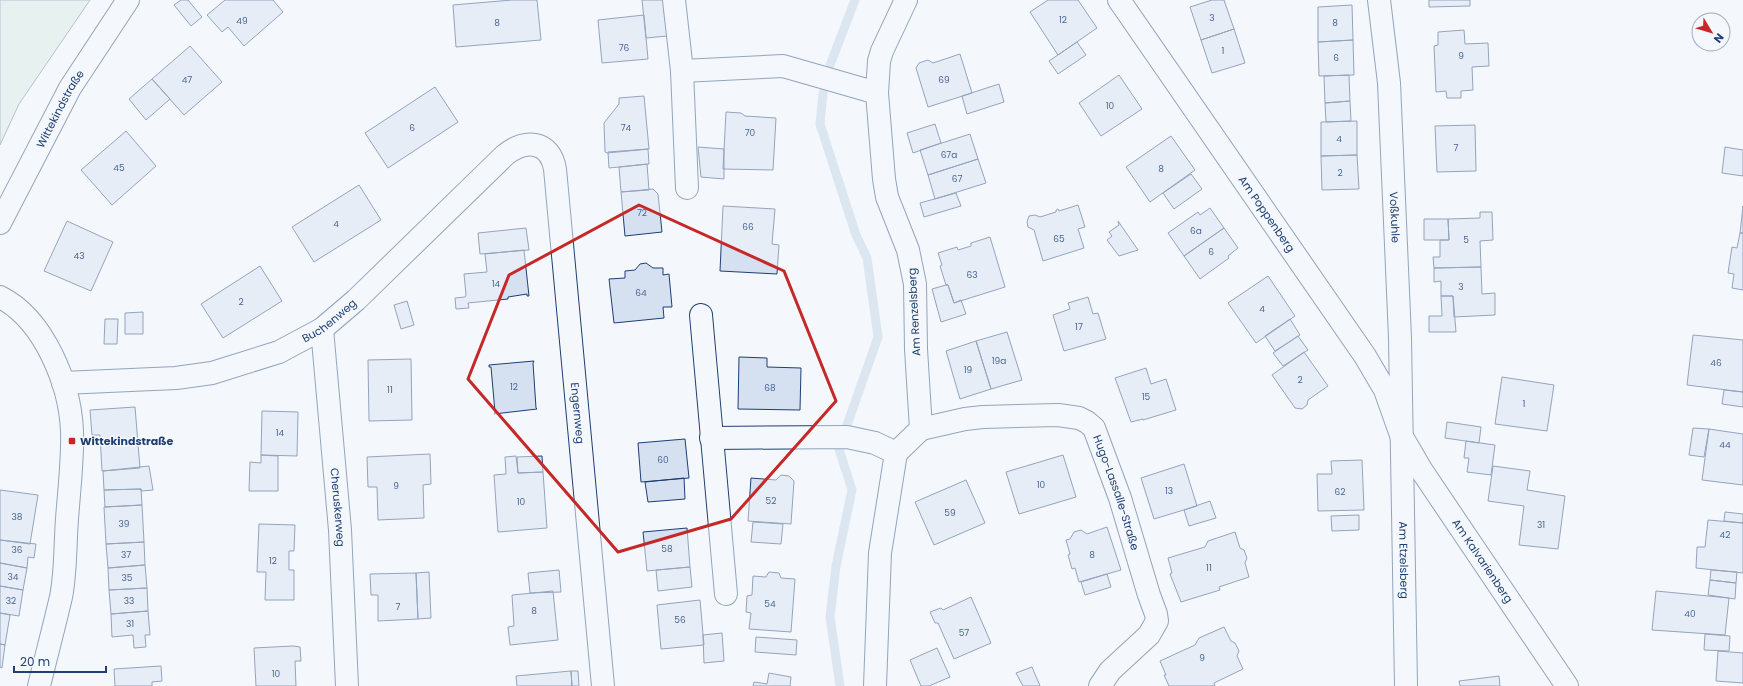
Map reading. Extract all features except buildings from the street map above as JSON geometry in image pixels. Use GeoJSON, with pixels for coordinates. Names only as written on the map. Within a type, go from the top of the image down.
{"type":"FeatureCollection","features":[{"type":"Feature","properties":{"kind":"street","name":"Wittekindstraße"},"geometry":{"type":"LineString","coordinates":[[0,223],[70,88],[128,0]]}},
{"type":"Feature","properties":{"kind":"street"},"geometry":{"type":"LineString","coordinates":[[674,0],[682,71],[688,188]]}},
{"type":"Feature","properties":{"kind":"street","name":"Am Renzelsberg"},"geometry":{"type":"LineString","coordinates":[[906,0],[882,51],[879,61],[877,93],[884,179],[887,197],[908,250],[915,284],[916,349],[921,429]]}},
{"type":"Feature","properties":{"kind":"street","name":"Am Poppenberg"},"geometry":{"type":"LineString","coordinates":[[1119,0],[1366,356],[1385,390],[1401,435]]}},
{"type":"Feature","properties":{"kind":"street","name":"Voßkuhle"},"geometry":{"type":"LineString","coordinates":[[1379,0],[1389,83],[1400,338],[1401,435]]}},
{"type":"Feature","properties":{"kind":"street"},"geometry":{"type":"LineString","coordinates":[[682,71],[783,66],[877,93]]}},
{"type":"Feature","properties":{"kind":"street","name":"Buchenweg"},"geometry":{"type":"LineString","coordinates":[[63,383],[176,378],[212,373],[256,361],[279,352],[322,328],[379,279],[505,155],[518,146],[532,144],[538,146]]}},
{"type":"Feature","properties":{"kind":"street","name":"Engernweg"},"geometry":{"type":"LineString","coordinates":[[538,146],[550,156],[554,163],[555,169],[603,686]]}},
{"type":"Feature","properties":{"kind":"street"},"geometry":{"type":"LineString","coordinates":[[0,297],[19,310],[40,335],[47,346],[63,383],[68,399],[72,436],[65,558],[61,596],[39,686]]}},
{"type":"Feature","properties":{"kind":"street"},"geometry":{"type":"LineString","coordinates":[[701,315],[726,594]]}},
{"type":"Feature","properties":{"kind":"street","name":"Cheruskerweg"},"geometry":{"type":"LineString","coordinates":[[322,328],[340,530],[348,686]]}},
{"type":"Feature","properties":{"kind":"street","name":"Hugo-Lassalle-Straße"},"geometry":{"type":"LineString","coordinates":[[921,429],[965,419],[983,417],[1058,415],[1079,418],[1094,428],[1120,498],[1157,621],[1149,635],[1110,671],[1100,686]]}},
{"type":"Feature","properties":{"kind":"street"},"geometry":{"type":"LineString","coordinates":[[875,686],[880,553],[896,453],[921,429]]}},
{"type":"Feature","properties":{"kind":"street","name":"Am Etzelsberg"},"geometry":{"type":"LineString","coordinates":[[1401,435],[1404,511],[1406,686]]}},
{"type":"Feature","properties":{"kind":"street","name":"Am Kalvarienberg"},"geometry":{"type":"LineString","coordinates":[[1401,435],[1422,471],[1567,686]]}},
{"type":"Feature","properties":{"kind":"street"},"geometry":{"type":"LineString","coordinates":[[711,438],[847,437],[875,443],[896,453]]}},
{"type":"Feature","properties":{"kind":"highlighted area"},"geometry":{"type":"Polygon","coordinates":[[[639,205],[784,271],[836,401],[731,519],[618,552],[468,379],[509,275],[639,205]]]}},
{"type":"Feature","properties":{"kind":"shaded area"},"geometry":{"type":"Polygon","coordinates":[[[0,0],[90,0],[19,104],[0,145],[0,0]]]}},
{"type":"Feature","properties":{"kind":"waterway"},"geometry":{"type":"LineString","coordinates":[[830,65],[855,0]]}},
{"type":"Feature","properties":{"kind":"waterway"},"geometry":{"type":"LineString","coordinates":[[823,93],[820,124],[856,235],[867,258],[878,337],[847,425]]}},
{"type":"Feature","properties":{"kind":"waterway"},"geometry":{"type":"LineString","coordinates":[[839,449],[852,490],[836,566],[830,617],[840,686]]}},
{"type":"Feature","properties":{"kind":"place","name":"Wittekindstraße"},"geometry":{"type":"Point","coordinates":[72,441]}}]}
